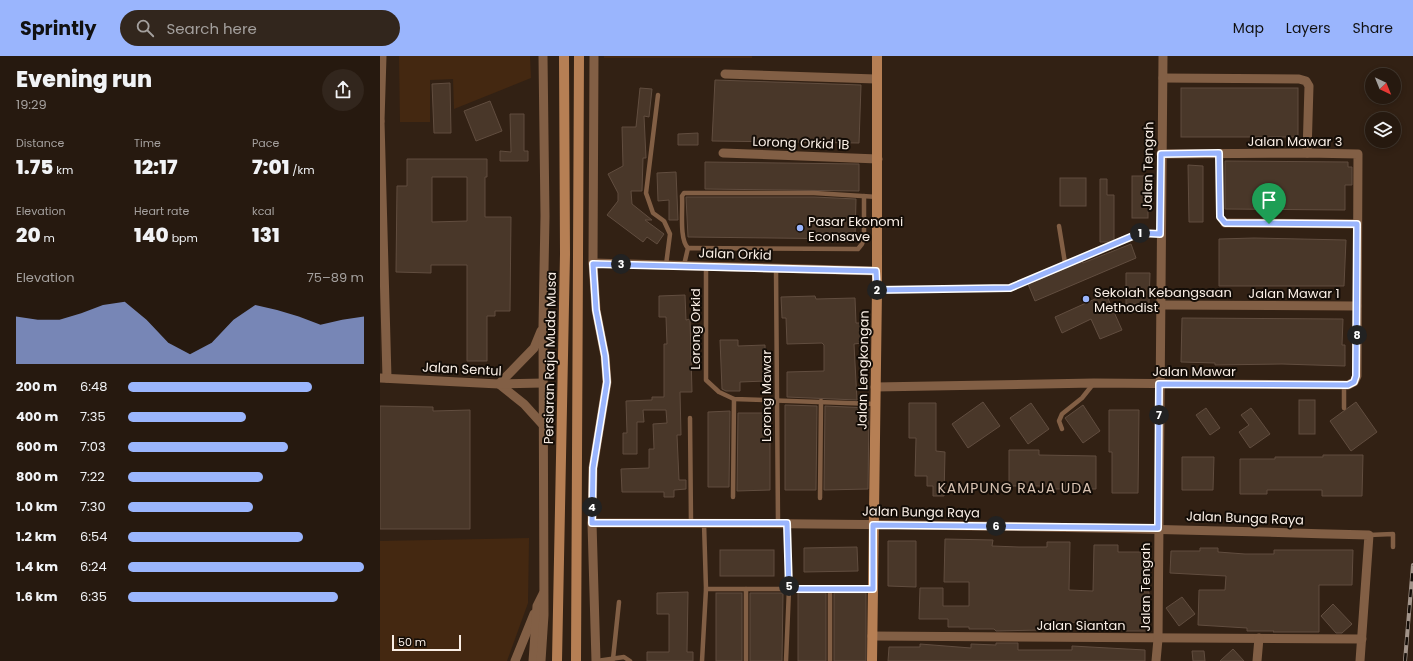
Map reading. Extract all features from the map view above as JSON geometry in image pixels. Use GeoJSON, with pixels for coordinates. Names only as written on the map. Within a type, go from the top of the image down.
{"type":"FeatureCollection","features":[{"type":"Feature","properties":{"kind":"main road","name":"Persiaran Raja Muda Musa"},"geometry":{"type":"LineString","coordinates":[[557,661],[565,254],[564,56]]}},
{"type":"Feature","properties":{"kind":"main road","name":"Persiaran Raja Muda Musa"},"geometry":{"type":"LineString","coordinates":[[576,661],[579,56]]}},
{"type":"Feature","properties":{"kind":"main road","name":"Jalan Lengkongan"},"geometry":{"type":"LineString","coordinates":[[872,661],[878,197],[877,56]]}},
{"type":"Feature","properties":{"kind":"street"},"geometry":{"type":"LineString","coordinates":[[382,56],[380,121],[384,378]]}},
{"type":"Feature","properties":{"kind":"street"},"geometry":{"type":"LineString","coordinates":[[541,661],[544,615],[543,327],[545,216],[543,56]]}},
{"type":"Feature","properties":{"kind":"street"},"geometry":{"type":"LineString","coordinates":[[594,56],[593,264],[596,310],[605,356],[607,382],[593,468],[592,523],[596,661]]}},
{"type":"Feature","properties":{"kind":"street","name":"Jalan Tengah"},"geometry":{"type":"LineString","coordinates":[[1156,661],[1158,639],[1160,234],[1163,56]]}},
{"type":"Feature","properties":{"kind":"street"},"geometry":{"type":"LineString","coordinates":[[725,74],[876,79]]}},
{"type":"Feature","properties":{"kind":"street"},"geometry":{"type":"LineString","coordinates":[[1163,78],[1299,79],[1306,81],[1309,86],[1307,153]]}},
{"type":"Feature","properties":{"kind":"street","name":"Lorong Orkid 1B"},"geometry":{"type":"LineString","coordinates":[[723,153],[878,159]]}},
{"type":"Feature","properties":{"kind":"street","name":"Jalan Mawar 3"},"geometry":{"type":"LineString","coordinates":[[1161,154],[1358,154],[1357,224]]}},
{"type":"Feature","properties":{"kind":"street"},"geometry":{"type":"LineString","coordinates":[[1225,223],[1357,224],[1356,376],[1354,382],[1344,385]]}},
{"type":"Feature","properties":{"kind":"street","name":"Jalan Orkid"},"geometry":{"type":"LineString","coordinates":[[593,264],[684,265],[706,267],[876,271]]}},
{"type":"Feature","properties":{"kind":"street","name":"Jalan Mawar 1"},"geometry":{"type":"LineString","coordinates":[[1160,305],[1357,306]]}},
{"type":"Feature","properties":{"kind":"street"},"geometry":{"type":"LineString","coordinates":[[543,327],[534,348],[499,384],[524,404],[543,425]]}},
{"type":"Feature","properties":{"kind":"street","name":"Jalan Sentul"},"geometry":{"type":"LineString","coordinates":[[384,378],[499,384],[543,383]]}},
{"type":"Feature","properties":{"kind":"street","name":"Jalan Mawar"},"geometry":{"type":"LineString","coordinates":[[875,387],[1094,383],[1344,385]]}},
{"type":"Feature","properties":{"kind":"street","name":"Jalan Bunga Raya"},"geometry":{"type":"LineString","coordinates":[[592,523],[782,523],[1158,528],[1369,535]]}},
{"type":"Feature","properties":{"kind":"street"},"geometry":{"type":"LineString","coordinates":[[1360,661],[1369,535]]}},
{"type":"Feature","properties":{"kind":"street"},"geometry":{"type":"LineString","coordinates":[[515,661],[543,593]]}},
{"type":"Feature","properties":{"kind":"street"},"geometry":{"type":"LineString","coordinates":[[533,661],[537,606]]}},
{"type":"Feature","properties":{"kind":"street","name":"Jalan Siantan"},"geometry":{"type":"LineString","coordinates":[[872,636],[1158,639],[1362,638]]}},
{"type":"Feature","properties":{"kind":"street"},"geometry":{"type":"LineString","coordinates":[[1257,661],[1259,638]]}},
{"type":"Feature","properties":{"kind":"lane"},"geometry":{"type":"LineString","coordinates":[[658,95],[646,194],[653,213],[664,221],[670,234],[666,265]]}},
{"type":"Feature","properties":{"kind":"lane"},"geometry":{"type":"LineString","coordinates":[[1219,153],[1220,217],[1225,223]]}},
{"type":"Feature","properties":{"kind":"lane"},"geometry":{"type":"LineString","coordinates":[[864,196],[864,238],[858,249],[688,248],[684,244],[682,196],[684,193],[814,193],[864,196],[878,197]]}},
{"type":"Feature","properties":{"kind":"lane"},"geometry":{"type":"LineString","coordinates":[[1059,226],[1065,263]]}},
{"type":"Feature","properties":{"kind":"lane"},"geometry":{"type":"LineString","coordinates":[[877,290],[1010,288],[1065,263],[1140,233],[1160,234]]}},
{"type":"Feature","properties":{"kind":"lane"},"geometry":{"type":"LineString","coordinates":[[684,265],[688,248]]}},
{"type":"Feature","properties":{"kind":"lane","name":"Lorong Orkid"},"geometry":{"type":"LineString","coordinates":[[706,267],[704,349],[706,380],[712,388],[734,399]]}},
{"type":"Feature","properties":{"kind":"lane","name":"Lorong Mawar"},"geometry":{"type":"LineString","coordinates":[[776,269],[777,400],[782,523],[789,589],[786,661]]}},
{"type":"Feature","properties":{"kind":"lane"},"geometry":{"type":"LineString","coordinates":[[1062,429],[1059,421],[1062,414],[1082,398],[1094,383]]}},
{"type":"Feature","properties":{"kind":"lane"},"geometry":{"type":"LineString","coordinates":[[1344,385],[1344,408]]}},
{"type":"Feature","properties":{"kind":"lane"},"geometry":{"type":"LineString","coordinates":[[733,497],[734,399],[875,404]]}},
{"type":"Feature","properties":{"kind":"lane"},"geometry":{"type":"LineString","coordinates":[[820,498],[821,401]]}},
{"type":"Feature","properties":{"kind":"lane"},"geometry":{"type":"LineString","coordinates":[[690,418],[691,523]]}},
{"type":"Feature","properties":{"kind":"lane"},"geometry":{"type":"LineString","coordinates":[[702,661],[706,589],[704,523]]}},
{"type":"Feature","properties":{"kind":"lane"},"geometry":{"type":"LineString","coordinates":[[1369,535],[1393,534],[1393,547]]}},
{"type":"Feature","properties":{"kind":"lane"},"geometry":{"type":"LineString","coordinates":[[706,589],[873,589]]}},
{"type":"Feature","properties":{"kind":"lane"},"geometry":{"type":"LineString","coordinates":[[746,589],[746,661]]}},
{"type":"Feature","properties":{"kind":"lane"},"geometry":{"type":"LineString","coordinates":[[830,589],[830,661]]}},
{"type":"Feature","properties":{"kind":"lane"},"geometry":{"type":"LineString","coordinates":[[613,659],[619,602]]}},
{"type":"Feature","properties":{"kind":"lane"},"geometry":{"type":"LineString","coordinates":[[596,661],[624,657],[630,661]]}},
{"type":"Feature","properties":{"kind":"shaded area"},"geometry":{"type":"Polygon","coordinates":[[[399,56],[530,56],[531,78],[454,109],[453,79],[430,80],[430,122],[400,122],[399,56]]]}},
{"type":"Feature","properties":{"kind":"shaded area"},"geometry":{"type":"Polygon","coordinates":[[[604,56],[752,56],[752,58],[604,58],[604,56]]]}},
{"type":"Feature","properties":{"kind":"shaded area"},"geometry":{"type":"Polygon","coordinates":[[[529,538],[528,603],[507,661],[380,661],[380,541],[529,538]]]}},
{"type":"Feature","properties":{"kind":"building"},"geometry":{"type":"Polygon","coordinates":[[[715,80],[861,85],[859,143],[712,141],[715,80]]]}},
{"type":"Feature","properties":{"kind":"building"},"geometry":{"type":"Polygon","coordinates":[[[450,83],[451,133],[434,133],[432,84],[450,83]]]}},
{"type":"Feature","properties":{"kind":"building"},"geometry":{"type":"Polygon","coordinates":[[[640,88],[652,89],[649,117],[644,116],[646,158],[643,158],[642,191],[631,191],[632,204],[652,220],[645,220],[664,234],[657,244],[647,237],[643,242],[607,215],[618,201],[618,193],[608,174],[623,166],[622,127],[636,127],[640,88]]]}},
{"type":"Feature","properties":{"kind":"building"},"geometry":{"type":"Polygon","coordinates":[[[1181,88],[1298,88],[1298,137],[1181,137],[1181,88]]]}},
{"type":"Feature","properties":{"kind":"building"},"geometry":{"type":"Polygon","coordinates":[[[490,101],[502,131],[476,141],[464,111],[490,101]]]}},
{"type":"Feature","properties":{"kind":"building"},"geometry":{"type":"Polygon","coordinates":[[[510,114],[524,114],[524,151],[528,151],[528,161],[500,161],[500,151],[511,152],[510,114]]]}},
{"type":"Feature","properties":{"kind":"building"},"geometry":{"type":"Polygon","coordinates":[[[698,133],[698,145],[678,145],[678,134],[698,133]]]}},
{"type":"Feature","properties":{"kind":"building"},"geometry":{"type":"Polygon","coordinates":[[[407,159],[487,159],[487,177],[485,177],[485,217],[511,217],[510,311],[495,311],[495,316],[487,316],[487,361],[467,361],[467,265],[431,265],[431,273],[396,272],[397,186],[407,186],[407,159]],[[432,177],[432,222],[467,221],[467,177],[432,177]]]}},
{"type":"Feature","properties":{"kind":"building"},"geometry":{"type":"Polygon","coordinates":[[[1225,161],[1348,162],[1348,167],[1352,167],[1352,185],[1345,185],[1345,210],[1225,209],[1225,161]]]}},
{"type":"Feature","properties":{"kind":"building"},"geometry":{"type":"Polygon","coordinates":[[[705,162],[859,164],[859,191],[705,189],[705,162]]]}},
{"type":"Feature","properties":{"kind":"building"},"geometry":{"type":"Polygon","coordinates":[[[1188,165],[1203,166],[1203,222],[1189,222],[1188,165]]]}},
{"type":"Feature","properties":{"kind":"building"},"geometry":{"type":"Polygon","coordinates":[[[676,172],[678,220],[669,220],[669,200],[658,201],[657,173],[676,172]]]}},
{"type":"Feature","properties":{"kind":"building"},"geometry":{"type":"Polygon","coordinates":[[[1132,176],[1148,176],[1148,218],[1132,218],[1132,176]]]}},
{"type":"Feature","properties":{"kind":"building"},"geometry":{"type":"Polygon","coordinates":[[[1060,178],[1086,178],[1086,206],[1060,206],[1060,178]]]}},
{"type":"Feature","properties":{"kind":"building"},"geometry":{"type":"Polygon","coordinates":[[[1100,179],[1107,179],[1107,195],[1114,195],[1114,240],[1110,242],[1100,242],[1100,179]]]}},
{"type":"Feature","properties":{"kind":"building"},"geometry":{"type":"Polygon","coordinates":[[[686,197],[814,197],[856,199],[855,239],[688,237],[686,197]]]}},
{"type":"Feature","properties":{"kind":"building"},"geometry":{"type":"Polygon","coordinates":[[[1254,238],[1346,240],[1344,286],[1219,286],[1219,239],[1254,238]]]}},
{"type":"Feature","properties":{"kind":"building"},"geometry":{"type":"Polygon","coordinates":[[[1131,244],[1136,258],[1035,301],[1028,284],[1082,261],[1083,263],[1131,244]]]}},
{"type":"Feature","properties":{"kind":"building"},"geometry":{"type":"Polygon","coordinates":[[[1126,273],[1150,273],[1149,304],[1126,304],[1126,273]]]}},
{"type":"Feature","properties":{"kind":"building"},"geometry":{"type":"Polygon","coordinates":[[[1106,294],[1122,330],[1100,339],[1091,319],[1062,333],[1055,317],[1106,294]]]}},
{"type":"Feature","properties":{"kind":"building"},"geometry":{"type":"Polygon","coordinates":[[[685,295],[686,320],[690,319],[692,392],[680,392],[681,435],[677,435],[679,480],[686,480],[686,489],[674,490],[674,497],[664,497],[664,492],[622,492],[621,469],[649,468],[649,449],[654,449],[653,424],[667,423],[666,410],[643,410],[644,422],[637,422],[637,454],[623,454],[623,433],[627,433],[626,401],[652,400],[652,397],[664,397],[664,344],[667,344],[666,317],[659,317],[659,296],[685,295]]]}},
{"type":"Feature","properties":{"kind":"building"},"geometry":{"type":"Polygon","coordinates":[[[815,296],[816,299],[855,298],[856,323],[861,323],[862,343],[854,344],[857,400],[787,397],[787,372],[824,371],[824,345],[822,343],[787,344],[786,318],[782,318],[781,297],[815,296]]]}},
{"type":"Feature","properties":{"kind":"building"},"geometry":{"type":"Polygon","coordinates":[[[1182,318],[1343,319],[1342,345],[1345,345],[1345,366],[1282,364],[1215,365],[1215,363],[1181,362],[1182,318]]]}},
{"type":"Feature","properties":{"kind":"building"},"geometry":{"type":"Polygon","coordinates":[[[720,340],[738,340],[738,346],[765,345],[766,381],[740,382],[740,391],[726,391],[722,389],[720,340]]]}},
{"type":"Feature","properties":{"kind":"building"},"geometry":{"type":"Polygon","coordinates":[[[1299,400],[1315,400],[1315,434],[1299,434],[1299,400]]]}},
{"type":"Feature","properties":{"kind":"building"},"geometry":{"type":"Polygon","coordinates":[[[983,402],[1000,426],[968,448],[952,424],[983,402]]]}},
{"type":"Feature","properties":{"kind":"building"},"geometry":{"type":"Polygon","coordinates":[[[1356,402],[1377,432],[1351,451],[1330,421],[1356,402]]]}},
{"type":"Feature","properties":{"kind":"building"},"geometry":{"type":"Polygon","coordinates":[[[909,403],[936,403],[936,451],[945,452],[944,496],[933,496],[933,486],[927,486],[927,476],[915,476],[916,438],[909,438],[909,403]]]}},
{"type":"Feature","properties":{"kind":"building"},"geometry":{"type":"Polygon","coordinates":[[[1031,403],[1049,429],[1028,444],[1010,418],[1031,403]]]}},
{"type":"Feature","properties":{"kind":"building"},"geometry":{"type":"Polygon","coordinates":[[[785,405],[817,406],[816,490],[785,490],[785,405]]]}},
{"type":"Feature","properties":{"kind":"building"},"geometry":{"type":"Polygon","coordinates":[[[1083,405],[1100,431],[1083,443],[1065,418],[1083,405]]]}},
{"type":"Feature","properties":{"kind":"building"},"geometry":{"type":"Polygon","coordinates":[[[380,406],[433,407],[433,411],[470,410],[470,529],[380,529],[380,406]]]}},
{"type":"Feature","properties":{"kind":"building"},"geometry":{"type":"Polygon","coordinates":[[[825,406],[869,408],[868,489],[824,490],[825,406]]]}},
{"type":"Feature","properties":{"kind":"building"},"geometry":{"type":"Polygon","coordinates":[[[1206,408],[1220,428],[1210,435],[1196,415],[1206,408]]]}},
{"type":"Feature","properties":{"kind":"building"},"geometry":{"type":"Polygon","coordinates":[[[1251,408],[1270,434],[1250,448],[1239,432],[1249,425],[1241,415],[1251,408]]]}},
{"type":"Feature","properties":{"kind":"building"},"geometry":{"type":"Polygon","coordinates":[[[1109,410],[1139,410],[1138,493],[1112,493],[1112,452],[1109,452],[1109,410]]]}},
{"type":"Feature","properties":{"kind":"building"},"geometry":{"type":"Polygon","coordinates":[[[730,411],[729,487],[708,487],[708,412],[730,411]]]}},
{"type":"Feature","properties":{"kind":"building"},"geometry":{"type":"Polygon","coordinates":[[[738,413],[770,413],[770,490],[737,491],[738,413]]]}},
{"type":"Feature","properties":{"kind":"building"},"geometry":{"type":"Polygon","coordinates":[[[1009,450],[1039,450],[1039,455],[1096,456],[1096,489],[1052,489],[1052,486],[1009,486],[1009,450]]]}},
{"type":"Feature","properties":{"kind":"building"},"geometry":{"type":"Polygon","coordinates":[[[1323,455],[1363,455],[1362,496],[1322,496],[1322,490],[1267,490],[1267,494],[1240,494],[1240,459],[1323,457],[1323,455]]]}},
{"type":"Feature","properties":{"kind":"building"},"geometry":{"type":"Polygon","coordinates":[[[1182,457],[1214,457],[1213,490],[1182,490],[1182,457]]]}},
{"type":"Feature","properties":{"kind":"building"},"geometry":{"type":"Polygon","coordinates":[[[945,539],[993,540],[992,546],[1019,547],[1047,547],[1047,542],[1070,542],[1069,590],[1093,591],[1094,545],[1118,545],[1118,552],[1144,552],[1144,592],[1149,592],[1148,631],[1122,631],[1122,628],[1092,628],[1092,623],[1066,622],[1066,624],[1041,624],[1041,630],[996,631],[994,629],[948,627],[948,619],[919,619],[920,588],[943,588],[943,606],[969,606],[969,582],[944,582],[945,539]]]}},
{"type":"Feature","properties":{"kind":"building"},"geometry":{"type":"Polygon","coordinates":[[[888,541],[916,541],[916,587],[888,586],[888,541]]]}},
{"type":"Feature","properties":{"kind":"building"},"geometry":{"type":"Polygon","coordinates":[[[857,547],[858,571],[804,572],[804,548],[857,547]]]}},
{"type":"Feature","properties":{"kind":"building"},"geometry":{"type":"Polygon","coordinates":[[[1200,548],[1218,548],[1218,552],[1245,554],[1274,554],[1274,550],[1353,550],[1352,585],[1319,585],[1319,632],[1247,631],[1247,628],[1198,625],[1199,590],[1225,590],[1226,576],[1170,573],[1171,551],[1200,551],[1200,548]]]}},
{"type":"Feature","properties":{"kind":"building"},"geometry":{"type":"Polygon","coordinates":[[[720,550],[774,550],[774,576],[720,576],[720,550]]]}},
{"type":"Feature","properties":{"kind":"building"},"geometry":{"type":"Polygon","coordinates":[[[688,592],[687,652],[693,652],[693,661],[647,661],[647,652],[669,652],[669,614],[657,614],[657,593],[688,592]]]}},
{"type":"Feature","properties":{"kind":"building"},"geometry":{"type":"Polygon","coordinates":[[[716,593],[742,593],[742,661],[716,661],[716,593]]]}},
{"type":"Feature","properties":{"kind":"building"},"geometry":{"type":"Polygon","coordinates":[[[750,593],[783,593],[782,661],[750,661],[750,593]]]}},
{"type":"Feature","properties":{"kind":"building"},"geometry":{"type":"Polygon","coordinates":[[[798,593],[826,593],[826,661],[798,661],[798,593]]]}},
{"type":"Feature","properties":{"kind":"building"},"geometry":{"type":"Polygon","coordinates":[[[834,593],[866,593],[866,661],[834,661],[834,593]]]}},
{"type":"Feature","properties":{"kind":"building"},"geometry":{"type":"Polygon","coordinates":[[[1182,597],[1195,614],[1179,626],[1166,608],[1182,597]]]}},
{"type":"Feature","properties":{"kind":"building"},"geometry":{"type":"Polygon","coordinates":[[[1333,604],[1352,624],[1342,633],[1336,633],[1321,616],[1333,604]]]}},
{"type":"Feature","properties":{"kind":"building"},"geometry":{"type":"Polygon","coordinates":[[[996,643],[1018,643],[1018,650],[1072,650],[1072,646],[1145,650],[1145,661],[888,661],[889,647],[920,647],[920,644],[971,648],[971,644],[996,645],[996,643]]]}},
{"type":"Feature","properties":{"kind":"building"},"geometry":{"type":"Polygon","coordinates":[[[1233,649],[1244,661],[1220,661],[1233,649]]]}},
{"type":"Feature","properties":{"kind":"building"},"geometry":{"type":"Polygon","coordinates":[[[1192,651],[1204,651],[1205,661],[1193,661],[1192,651]]]}},
{"type":"Feature","properties":{"kind":"railway"},"geometry":{"type":"LineString","coordinates":[[1405,661],[1413,565]]}},
{"type":"Feature","properties":{"kind":"place","name":"Pasar Ekonomi Econsave"},"geometry":{"type":"Point","coordinates":[800,228]}},
{"type":"Feature","properties":{"kind":"place","name":"Sekolah Kebangsaan Methodist"},"geometry":{"type":"Point","coordinates":[1086,299]}},
{"type":"Feature","properties":{"kind":"district","name":"KAMPUNG RAJA UDA"},"geometry":{"type":"Point","coordinates":[1015,488]}},
{"type":"Feature","properties":{"kind":"route"},"geometry":{"type":"LineString","coordinates":[[1219,153],[1220,217],[1225,223],[1269,224],[1357,224],[1356,376],[1354,382],[1348,385],[1159,384],[1158,528],[873,525],[873,589],[789,589],[787,523],[592,523],[593,468],[607,382],[605,356],[596,310],[593,264],[684,265],[706,267],[876,271],[877,290],[1010,288],[1065,263],[1140,233],[1160,234],[1161,154],[1219,153]]}}]}
